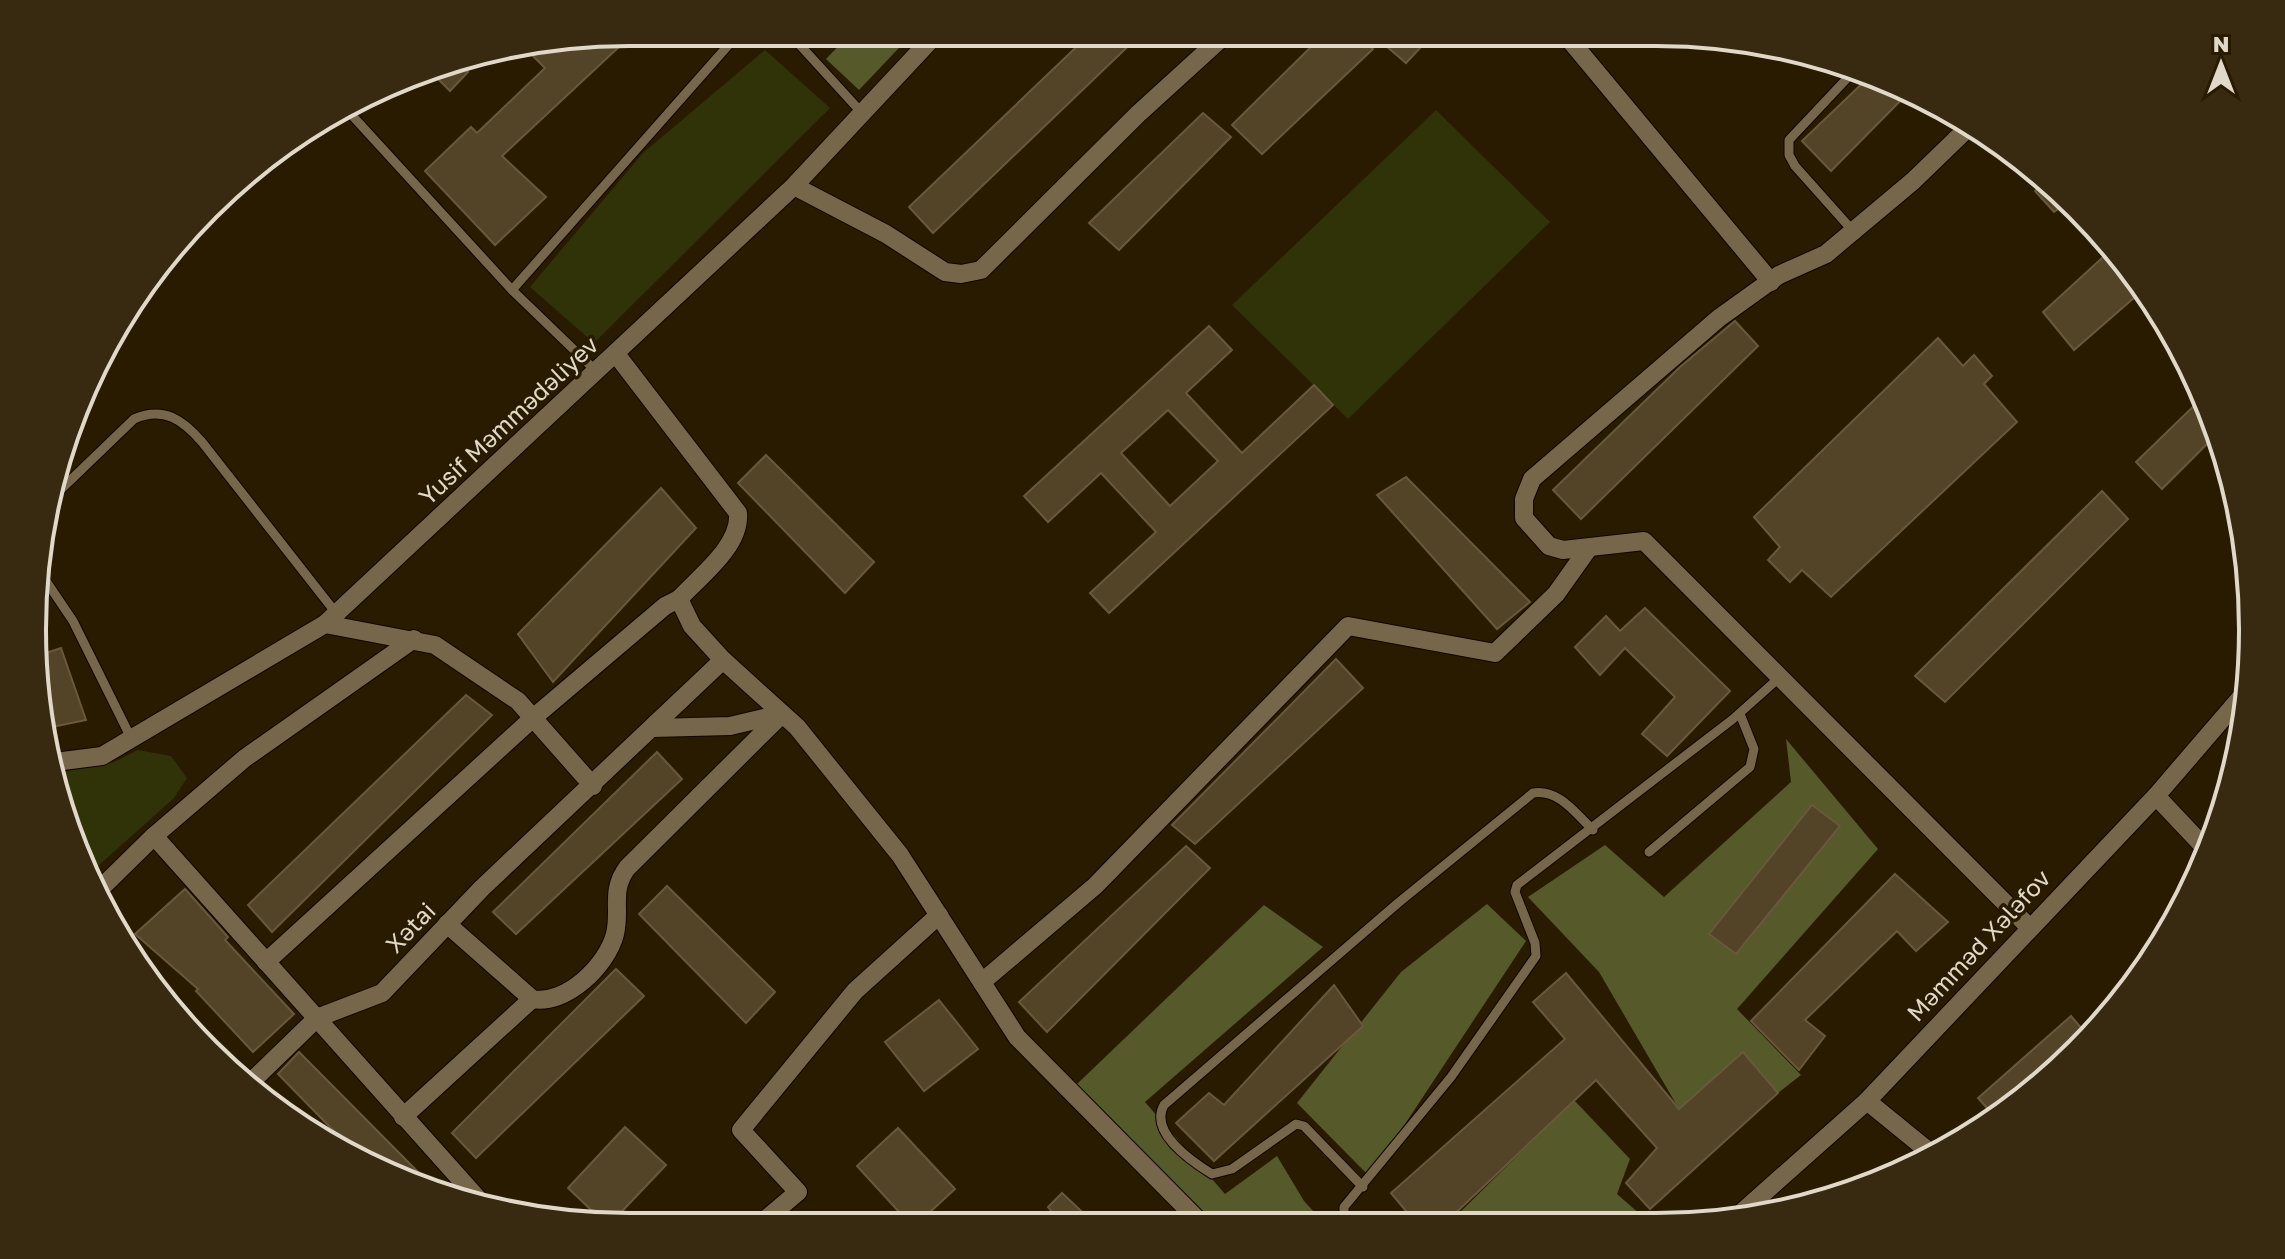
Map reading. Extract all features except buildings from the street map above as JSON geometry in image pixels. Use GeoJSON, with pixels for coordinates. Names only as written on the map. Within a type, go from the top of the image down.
{"type":"FeatureCollection","features":[{"type":"Feature","properties":{"kind":"street","name":"Yusif Məmmədəliyev"},"geometry":{"type":"LineString","coordinates":[[61,761],[102,756],[330,618],[598,372],[794,186],[925,46]]}},
{"type":"Feature","properties":{"kind":"street"},"geometry":{"type":"LineString","coordinates":[[794,186],[886,234],[945,272],[961,274],[981,270],[1138,114],[1213,46]]}},
{"type":"Feature","properties":{"kind":"street"},"geometry":{"type":"LineString","coordinates":[[1575,46],[1771,282]]}},
{"type":"Feature","properties":{"kind":"street"},"geometry":{"type":"LineString","coordinates":[[1962,133],[1826,254],[1771,282],[1719,318],[1532,479],[1524,499],[1524,518],[1549,546],[1563,550],[1644,541],[2029,927]]}},
{"type":"Feature","properties":{"kind":"street"},"geometry":{"type":"LineString","coordinates":[[266,962],[533,718],[665,606],[679,599],[733,540],[740,526],[738,513],[616,354]]}},
{"type":"Feature","properties":{"kind":"street"},"geometry":{"type":"LineString","coordinates":[[982,982],[1095,886],[1348,626],[1495,653],[1556,594],[1588,549]]}},
{"type":"Feature","properties":{"kind":"street"},"geometry":{"type":"LineString","coordinates":[[679,599],[692,626],[723,660],[797,727],[900,855],[1017,1037],[1191,1213]]}},
{"type":"Feature","properties":{"kind":"street"},"geometry":{"type":"LineString","coordinates":[[330,618],[435,645],[470,667],[518,701],[593,786]]}},
{"type":"Feature","properties":{"kind":"street"},"geometry":{"type":"LineString","coordinates":[[104,885],[154,836],[245,758],[414,639]]}},
{"type":"Feature","properties":{"kind":"street","name":"Xətai"},"geometry":{"type":"LineString","coordinates":[[256,1077],[317,1018],[382,993],[447,924],[723,660]]}},
{"type":"Feature","properties":{"kind":"street","name":"Məmməd Xələfov"},"geometry":{"type":"LineString","coordinates":[[1750,1205],[1867,1101],[2156,796],[2234,705]]}},
{"type":"Feature","properties":{"kind":"street"},"geometry":{"type":"LineString","coordinates":[[653,728],[730,726],[782,714]]}},
{"type":"Feature","properties":{"kind":"street"},"geometry":{"type":"LineString","coordinates":[[447,924],[532,999],[544,1002],[560,997],[596,967],[614,938],[615,898],[620,878],[644,848],[782,714]]}},
{"type":"Feature","properties":{"kind":"street"},"geometry":{"type":"LineString","coordinates":[[2156,796],[2199,842]]}},
{"type":"Feature","properties":{"kind":"street"},"geometry":{"type":"LineString","coordinates":[[154,836],[470,1191]]}},
{"type":"Feature","properties":{"kind":"street"},"geometry":{"type":"LineString","coordinates":[[773,1213],[798,1192],[741,1130],[855,991],[939,915]]}},
{"type":"Feature","properties":{"kind":"street"},"geometry":{"type":"LineString","coordinates":[[403,1117],[532,999]]}},
{"type":"Feature","properties":{"kind":"street"},"geometry":{"type":"LineString","coordinates":[[1867,1101],[1924,1148]]}},
{"type":"Feature","properties":{"kind":"lane"},"geometry":{"type":"LineString","coordinates":[[512,290],[728,46]]}},
{"type":"Feature","properties":{"kind":"lane"},"geometry":{"type":"LineString","coordinates":[[801,46],[862,113]]}},
{"type":"Feature","properties":{"kind":"lane"},"geometry":{"type":"LineString","coordinates":[[1847,78],[1789,140],[1789,155],[1795,166],[1853,231]]}},
{"type":"Feature","properties":{"kind":"lane"},"geometry":{"type":"LineString","coordinates":[[353,116],[512,290],[598,372]]}},
{"type":"Feature","properties":{"kind":"lane"},"geometry":{"type":"LineString","coordinates":[[64,486],[134,419],[148,413],[169,415],[195,434],[330,618]]}},
{"type":"Feature","properties":{"kind":"lane"},"geometry":{"type":"LineString","coordinates":[[48,584],[73,621],[131,738]]}},
{"type":"Feature","properties":{"kind":"lane"},"geometry":{"type":"LineString","coordinates":[[1344,1213],[1344,1207],[1451,1077],[1536,956],[1535,943],[1515,892],[1517,885],[1593,830],[1740,714],[1780,677]]}},
{"type":"Feature","properties":{"kind":"lane"},"geometry":{"type":"LineString","coordinates":[[1649,852],[1750,767],[1754,749],[1740,714]]}},
{"type":"Feature","properties":{"kind":"lane"},"geometry":{"type":"LineString","coordinates":[[1363,1187],[1304,1126],[1296,1124],[1232,1169],[1212,1174],[1189,1159],[1160,1124],[1159,1114],[1164,1105],[1398,903],[1533,793],[1547,791],[1559,797],[1593,830]]}},
{"type":"Feature","properties":{"kind":"green space"},"geometry":{"type":"Polygon","coordinates":[[[839,46],[901,46],[859,90],[826,59],[839,46]]]}},
{"type":"Feature","properties":{"kind":"green space"},"geometry":{"type":"Polygon","coordinates":[[[765,50],[830,108],[594,343],[530,287],[643,153],[765,50]]]}},
{"type":"Feature","properties":{"kind":"green space"},"geometry":{"type":"Polygon","coordinates":[[[1436,110],[1550,222],[1348,419],[1232,305],[1436,110]]]}},
{"type":"Feature","properties":{"kind":"green space"},"geometry":{"type":"Polygon","coordinates":[[[1786,739],[1878,849],[1737,1009],[1801,1075],[1778,1093],[1743,1052],[1679,1109],[1599,972],[1528,897],[1605,845],[1664,897],[1791,782],[1786,739]]]}},
{"type":"Feature","properties":{"kind":"green space"},"geometry":{"type":"Polygon","coordinates":[[[138,750],[171,756],[187,778],[174,798],[97,867],[64,772],[114,762],[138,750]]]}},
{"type":"Feature","properties":{"kind":"green space"},"geometry":{"type":"Polygon","coordinates":[[[1487,904],[1526,941],[1370,1177],[1297,1103],[1401,972],[1487,904]]]}},
{"type":"Feature","properties":{"kind":"green space"},"geometry":{"type":"Polygon","coordinates":[[[1264,905],[1323,947],[1145,1102],[1225,1194],[1277,1156],[1304,1201],[1315,1213],[1202,1213],[1077,1084],[1264,905]]]}},
{"type":"Feature","properties":{"kind":"green space"},"geometry":{"type":"Polygon","coordinates":[[[1574,1100],[1630,1159],[1617,1194],[1639,1213],[1459,1213],[1574,1100]]]}}]}
